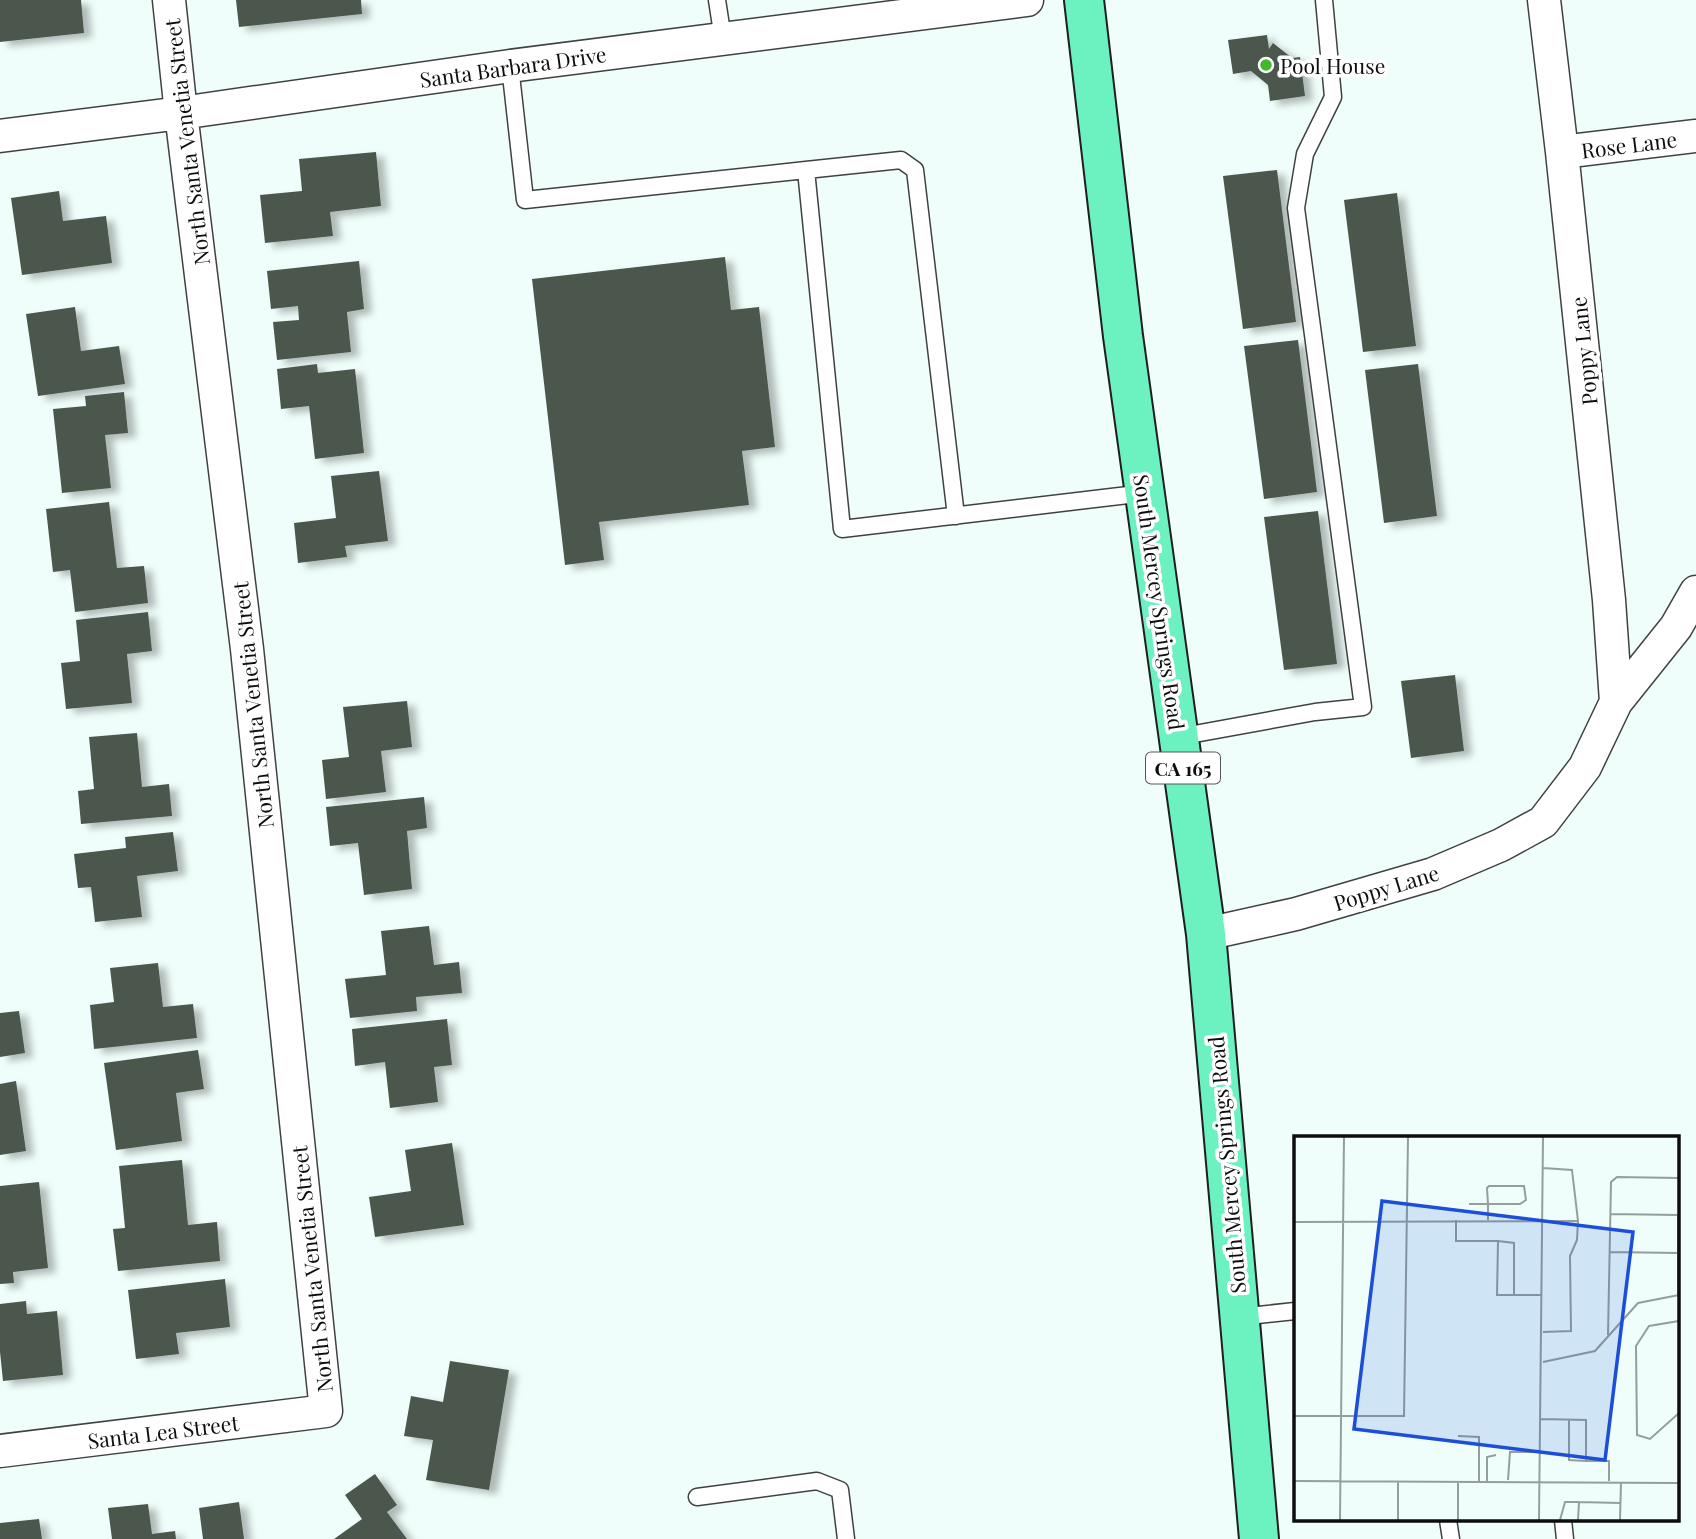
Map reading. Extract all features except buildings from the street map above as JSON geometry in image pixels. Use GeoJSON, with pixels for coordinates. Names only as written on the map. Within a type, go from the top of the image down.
{"type":"FeatureCollection","features":[{"type":"Feature","properties":{"kind":"main road","name":"South Mercey Springs Road"},"geometry":{"type":"LineString","coordinates":[[1084,0],[1123,336],[1206,933],[1240,1317],[1255,1538]]}},
{"type":"Feature","properties":{"kind":"street","name":"North Santa Venetia Street"},"geometry":{"type":"LineString","coordinates":[[169,0],[247,649],[326,1411]]}},
{"type":"Feature","properties":{"kind":"street","name":"Santa Barbara Drive"},"geometry":{"type":"LineString","coordinates":[[0,136],[510,66],[1027,0]]}},
{"type":"Feature","properties":{"kind":"street","name":"Poppy Lane"},"geometry":{"type":"LineString","coordinates":[[1544,0],[1609,600],[1616,702]]}},
{"type":"Feature","properties":{"kind":"street","name":"Rose Lane"},"geometry":{"type":"LineString","coordinates":[[1562,152],[1696,136]]}},
{"type":"Feature","properties":{"kind":"street","name":"Poppy Lane"},"geometry":{"type":"LineString","coordinates":[[1206,933],[1296,914],[1433,874],[1501,845],[1543,822],[1585,767],[1616,702],[1676,627],[1696,592]]}},
{"type":"Feature","properties":{"kind":"street","name":"Santa Lea Street"},"geometry":{"type":"LineString","coordinates":[[0,1451],[326,1411]]}},
{"type":"Feature","properties":{"kind":"lane"},"geometry":{"type":"LineString","coordinates":[[717,0],[723,39]]}},
{"type":"Feature","properties":{"kind":"lane"},"geometry":{"type":"LineString","coordinates":[[1178,737],[1315,712],[1363,707],[1296,208],[1305,154],[1333,97],[1324,0]]}},
{"type":"Feature","properties":{"kind":"lane"},"geometry":{"type":"LineString","coordinates":[[510,66],[526,200],[901,160],[915,170],[956,516]]}},
{"type":"Feature","properties":{"kind":"lane"},"geometry":{"type":"LineString","coordinates":[[806,170],[842,529],[1145,493]]}},
{"type":"Feature","properties":{"kind":"lane"},"geometry":{"type":"LineString","coordinates":[[1240,1317],[1294,1311]]}},
{"type":"Feature","properties":{"kind":"lane"},"geometry":{"type":"LineString","coordinates":[[697,1497],[817,1481],[840,1490],[846,1539]]}},
{"type":"Feature","properties":{"kind":"place","name":"Pool House"},"geometry":{"type":"Point","coordinates":[1266,65]}}]}
